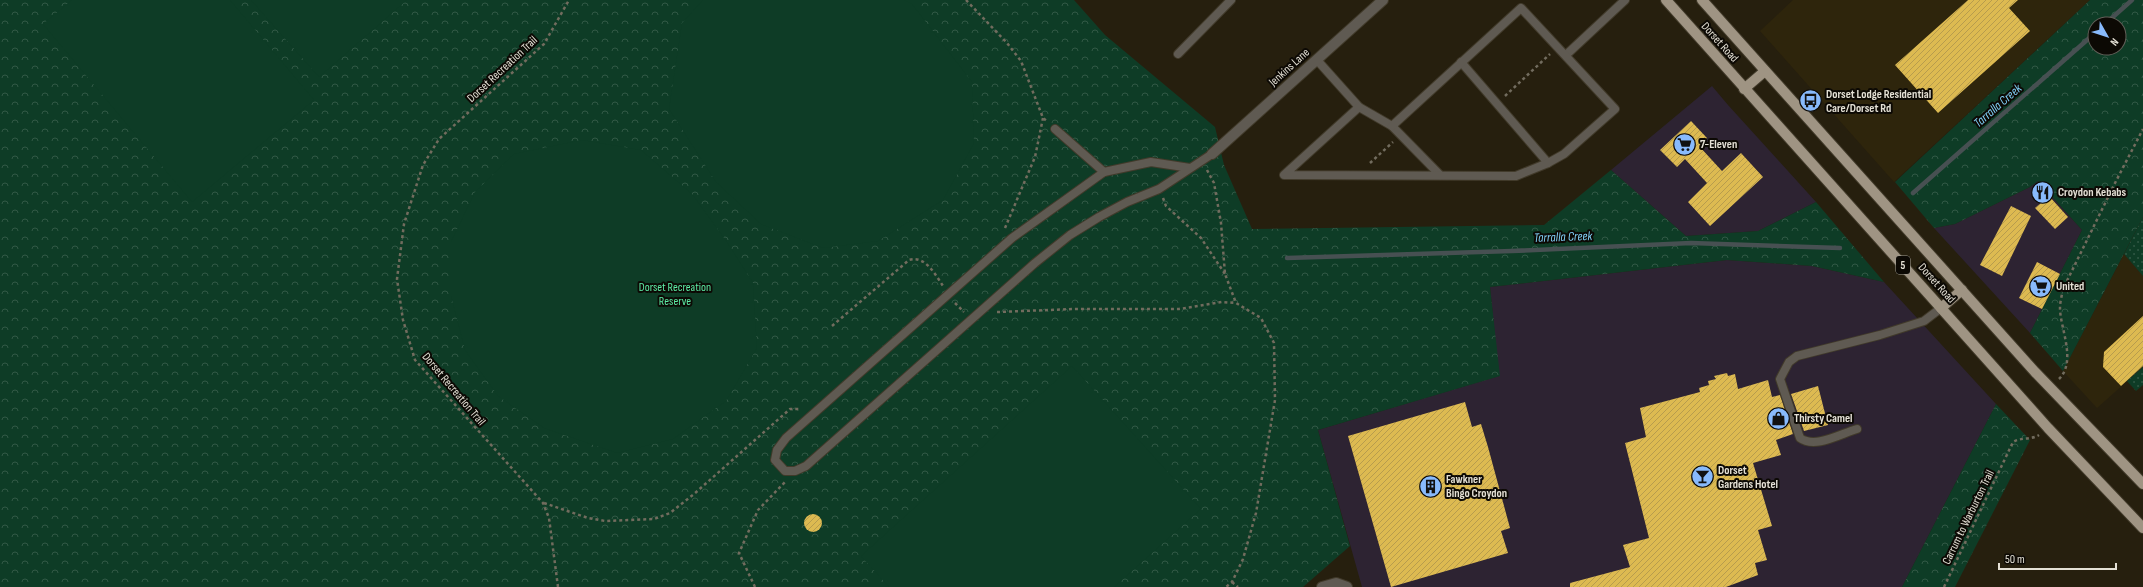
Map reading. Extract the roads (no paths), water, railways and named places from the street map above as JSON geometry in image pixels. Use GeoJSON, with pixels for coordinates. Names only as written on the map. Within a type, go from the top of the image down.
{"type":"FeatureCollection","features":[{"type":"Feature","properties":{"kind":"main road","name":"Dorset Road"},"geometry":{"type":"LineString","coordinates":[[1666,0],[2048,428],[2143,528]]}},
{"type":"Feature","properties":{"kind":"main road","name":"Dorset Road"},"geometry":{"type":"LineString","coordinates":[[1702,0],[2035,372],[2143,484]]}},
{"type":"Feature","properties":{"kind":"main road"},"geometry":{"type":"LineString","coordinates":[[1744,89],[1765,71]]}},
{"type":"Feature","properties":{"kind":"main road"},"geometry":{"type":"LineString","coordinates":[[1941,308],[1962,290]]}},
{"type":"Feature","properties":{"kind":"street","name":"Jenkins Lane"},"geometry":{"type":"LineString","coordinates":[[1212,154],[1383,0]]}},
{"type":"Feature","properties":{"kind":"street"},"geometry":{"type":"LineString","coordinates":[[1322,587],[1336,583],[1346,587]]}},
{"type":"Feature","properties":{"kind":"lane"},"geometry":{"type":"LineString","coordinates":[[1178,54],[1231,0]]}},
{"type":"Feature","properties":{"kind":"lane"},"geometry":{"type":"LineString","coordinates":[[1566,56],[1625,0]]}},
{"type":"Feature","properties":{"kind":"lane"},"geometry":{"type":"LineString","coordinates":[[1359,108],[1284,175],[1516,176],[1548,163],[1564,154],[1614,109],[1521,8],[1392,126]]}},
{"type":"Feature","properties":{"kind":"lane"},"geometry":{"type":"LineString","coordinates":[[1317,60],[1359,108],[1392,126],[1440,175]]}},
{"type":"Feature","properties":{"kind":"lane"},"geometry":{"type":"LineString","coordinates":[[1461,62],[1548,163]]}},
{"type":"Feature","properties":{"kind":"lane"},"geometry":{"type":"LineString","coordinates":[[1055,129],[1104,172]]}},
{"type":"Feature","properties":{"kind":"lane"},"geometry":{"type":"LineString","coordinates":[[1190,168],[1151,162],[1104,172],[1012,238],[947,294],[786,438],[776,450],[775,460],[785,471],[795,472],[806,466],[1035,263],[1070,235],[1127,202],[1159,189],[1212,154]]}},
{"type":"Feature","properties":{"kind":"lane"},"geometry":{"type":"LineString","coordinates":[[1857,429],[1818,442],[1806,442],[1800,438],[1780,380],[1789,362],[1797,356],[1880,335],[1924,321],[1941,308]]}},
{"type":"Feature","properties":{"kind":"waterway","name":"Tarralla Creek"},"geometry":{"type":"LineString","coordinates":[[2114,16],[2132,0]]}},
{"type":"Feature","properties":{"kind":"waterway","name":"Tarralla Creek"},"geometry":{"type":"LineString","coordinates":[[1913,193],[2087,40]]}},
{"type":"Feature","properties":{"kind":"waterway","name":"Tarralla Creek"},"geometry":{"type":"LineString","coordinates":[[1287,258],[1512,251],[1691,243],[1840,248]]}},
{"type":"Feature","properties":{"kind":"place","name":"Dorset Lodge Residential Care/Dorset Rd"},"geometry":{"type":"Point","coordinates":[1811,101]}},
{"type":"Feature","properties":{"kind":"place","name":"7-Eleven"},"geometry":{"type":"Point","coordinates":[1684,144]}},
{"type":"Feature","properties":{"kind":"place","name":"Croydon Kebabs"},"geometry":{"type":"Point","coordinates":[2042,192]}},
{"type":"Feature","properties":{"kind":"place","name":"United"},"geometry":{"type":"Point","coordinates":[2040,286]}},
{"type":"Feature","properties":{"kind":"place","name":"Thirsty Camel"},"geometry":{"type":"Point","coordinates":[1778,418]}},
{"type":"Feature","properties":{"kind":"place","name":"Dorset Gardens Hotel"},"geometry":{"type":"Point","coordinates":[1703,477]}},
{"type":"Feature","properties":{"kind":"place","name":"Fawkner Bingo Croydon"},"geometry":{"type":"Point","coordinates":[1430,486]}},
{"type":"Feature","properties":{"kind":"park label","name":"Dorset Recreation Reserve"},"geometry":{"type":"Point","coordinates":[675,294]}}]}
